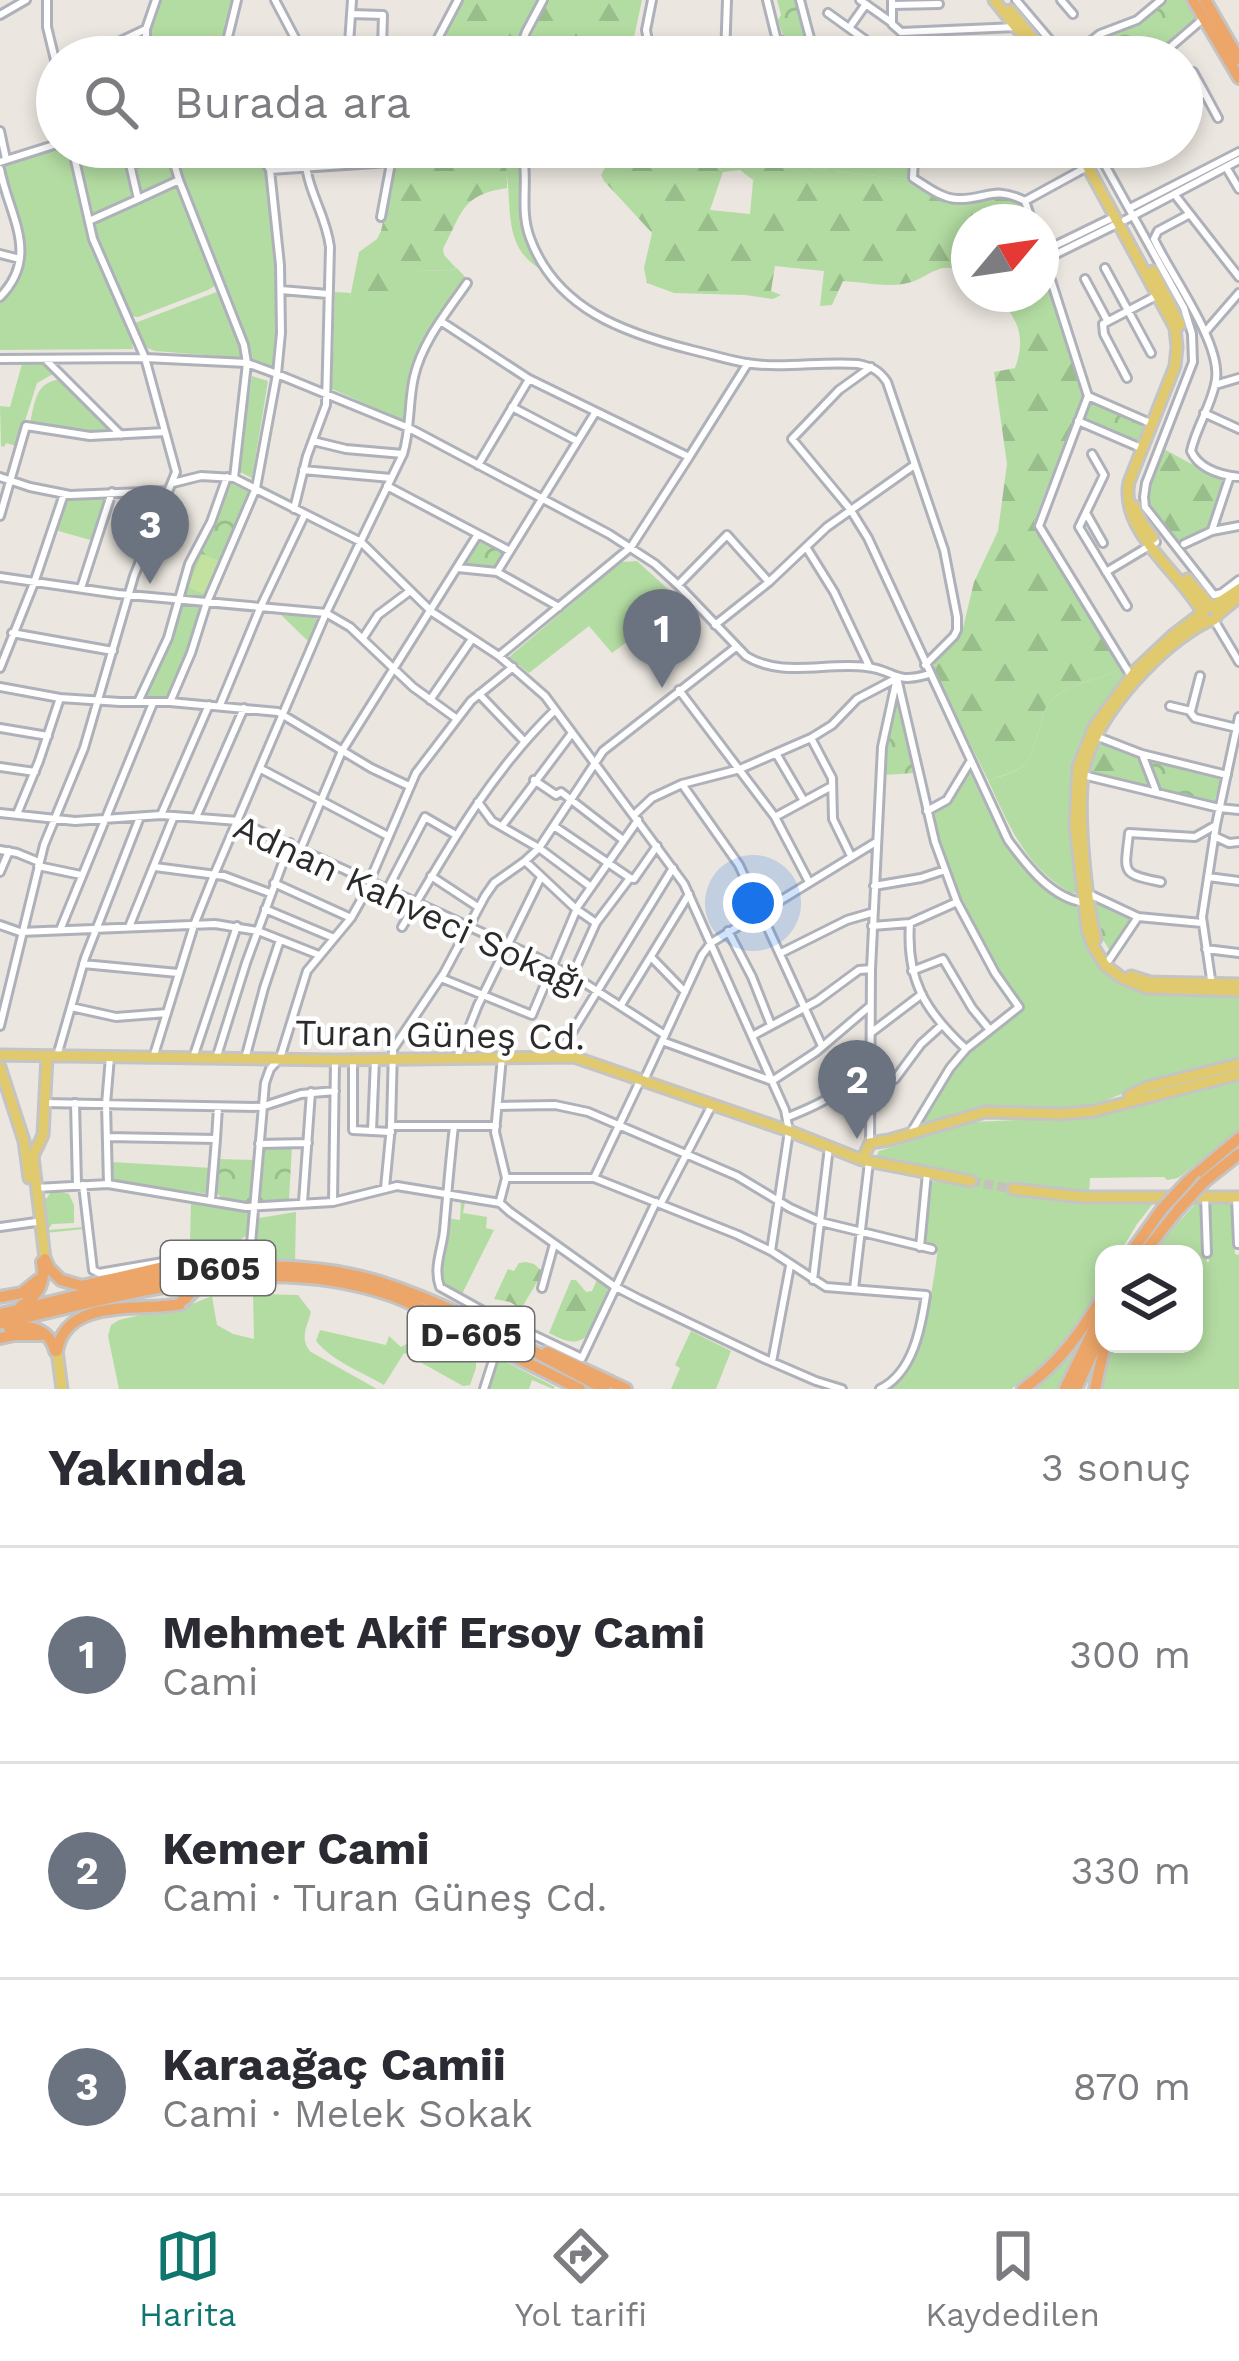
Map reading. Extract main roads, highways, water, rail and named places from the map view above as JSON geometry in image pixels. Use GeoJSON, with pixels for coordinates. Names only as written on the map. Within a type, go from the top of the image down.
{"type":"FeatureCollection","features":[{"type":"Feature","properties":{"kind":"highway"},"geometry":{"type":"LineString","coordinates":[[1193,0],[1239,78]]}},
{"type":"Feature","properties":{"kind":"highway"},"geometry":{"type":"LineString","coordinates":[[1205,0],[1239,59]]}},
{"type":"Feature","properties":{"kind":"highway"},"geometry":{"type":"LineString","coordinates":[[1142,1245],[1162,1209],[1239,1138]]}},
{"type":"Feature","properties":{"kind":"highway"},"geometry":{"type":"LineString","coordinates":[[1145,1245],[1205,1181],[1239,1154]]}},
{"type":"Feature","properties":{"kind":"highway"},"geometry":{"type":"LineString","coordinates":[[43,1259],[61,1280],[82,1286],[180,1263],[248,1266]]}},
{"type":"Feature","properties":{"kind":"highway"},"geometry":{"type":"LineString","coordinates":[[43,1259],[52,1280],[72,1292]]}},
{"type":"Feature","properties":{"kind":"highway"},"geometry":{"type":"LineString","coordinates":[[0,1297],[35,1285],[43,1259]]}},
{"type":"Feature","properties":{"kind":"highway"},"geometry":{"type":"LineString","coordinates":[[6,1320],[41,1286],[43,1259]]}},
{"type":"Feature","properties":{"kind":"highway"},"geometry":{"type":"LineString","coordinates":[[6,1320],[72,1292],[165,1270],[181,1268],[191,1289],[181,1302],[121,1305],[21,1326]]}},
{"type":"Feature","properties":{"kind":"highway","name":"D605"},"geometry":{"type":"LineString","coordinates":[[6,1320],[202,1270],[311,1268],[392,1286]]}},
{"type":"Feature","properties":{"kind":"highway","name":"D605"},"geometry":{"type":"LineString","coordinates":[[6,1320],[247,1275],[292,1276],[358,1287]]}},
{"type":"Feature","properties":{"kind":"highway"},"geometry":{"type":"LineString","coordinates":[[56,1351],[64,1331],[88,1316],[117,1308],[182,1304],[217,1278]]}},
{"type":"Feature","properties":{"kind":"highway","name":"D-605"},"geometry":{"type":"LineString","coordinates":[[392,1286],[605,1389]]}},
{"type":"Feature","properties":{"kind":"highway","name":"D-605"},"geometry":{"type":"LineString","coordinates":[[358,1287],[391,1295],[580,1389]]}},
{"type":"Feature","properties":{"kind":"highway"},"geometry":{"type":"LineString","coordinates":[[1023,1389],[1073,1342],[1095,1308]]}},
{"type":"Feature","properties":{"kind":"highway"},"geometry":{"type":"LineString","coordinates":[[56,1351],[63,1326],[81,1312]]}},
{"type":"Feature","properties":{"kind":"highway"},"geometry":{"type":"LineString","coordinates":[[454,1312],[626,1389]]}},
{"type":"Feature","properties":{"kind":"highway"},"geometry":{"type":"LineString","coordinates":[[6,1320],[48,1336],[56,1351]]}},
{"type":"Feature","properties":{"kind":"highway"},"geometry":{"type":"LineString","coordinates":[[6,1320],[29,1334],[41,1335],[56,1351]]}},
{"type":"Feature","properties":{"kind":"highway"},"geometry":{"type":"LineString","coordinates":[[1065,1389],[1095,1327]]}},
{"type":"Feature","properties":{"kind":"highway"},"geometry":{"type":"LineString","coordinates":[[1076,1389],[1095,1348]]}},
{"type":"Feature","properties":{"kind":"highway"},"geometry":{"type":"LineString","coordinates":[[1095,1389],[1103,1353]]}},
{"type":"Feature","properties":{"kind":"main road"},"geometry":{"type":"LineString","coordinates":[[999,0],[1017,3],[1034,36]]}},
{"type":"Feature","properties":{"kind":"main road"},"geometry":{"type":"LineString","coordinates":[[999,0],[1025,36]]}},
{"type":"Feature","properties":{"kind":"main road"},"geometry":{"type":"LineString","coordinates":[[1098,168],[1181,329],[1182,363],[1135,483],[1138,517],[1154,543]]}},
{"type":"Feature","properties":{"kind":"main road"},"geometry":{"type":"LineString","coordinates":[[1161,293],[1175,328],[1177,354],[1129,482],[1127,502],[1134,523],[1210,611]]}},
{"type":"Feature","properties":{"kind":"main road"},"geometry":{"type":"LineString","coordinates":[[1239,589],[1173,635],[1131,676],[1094,727],[1078,767],[1076,824],[1095,936],[1109,960],[1143,980],[1239,988]]}},
{"type":"Feature","properties":{"kind":"main road"},"geometry":{"type":"LineString","coordinates":[[1210,611],[1139,676],[1096,736],[1083,775],[1082,824],[1093,946],[1106,965],[1122,978],[1154,989],[1212,986]]}},
{"type":"Feature","properties":{"kind":"main road","name":"Turan Güneş Cd."},"geometry":{"type":"LineString","coordinates":[[0,1055],[585,1060],[866,1161],[970,1181]]}},
{"type":"Feature","properties":{"kind":"main road"},"geometry":{"type":"LineString","coordinates":[[43,1259],[33,1156],[43,1135],[52,1056]]}},
{"type":"Feature","properties":{"kind":"main road"},"geometry":{"type":"LineString","coordinates":[[1108,1107],[1147,1087],[1239,1064]]}},
{"type":"Feature","properties":{"kind":"main road"},"geometry":{"type":"LineString","coordinates":[[0,1067],[24,1141],[43,1259]]}},
{"type":"Feature","properties":{"kind":"main road"},"geometry":{"type":"LineString","coordinates":[[866,1161],[870,1143],[985,1112],[1076,1114],[1239,1074]]}},
{"type":"Feature","properties":{"kind":"main road"},"geometry":{"type":"LineString","coordinates":[[1013,1189],[1082,1197],[1238,1197]]}},
{"type":"Feature","properties":{"kind":"main road"},"geometry":{"type":"LineString","coordinates":[[56,1351],[61,1389]]}},
{"type":"Feature","properties":{"kind":"tunnel"},"geometry":{"type":"LineString","coordinates":[[971,1181],[1013,1189]]}},
{"type":"Feature","properties":{"kind":"place","name":"Karaağaç Camii"},"geometry":{"type":"Point","coordinates":[150,584]}},
{"type":"Feature","properties":{"kind":"place","name":"Mehmet Akif Ersoy Cami"},"geometry":{"type":"Point","coordinates":[662,688]}},
{"type":"Feature","properties":{"kind":"place","name":"Kemer Cami"},"geometry":{"type":"Point","coordinates":[857,1139]}}]}
